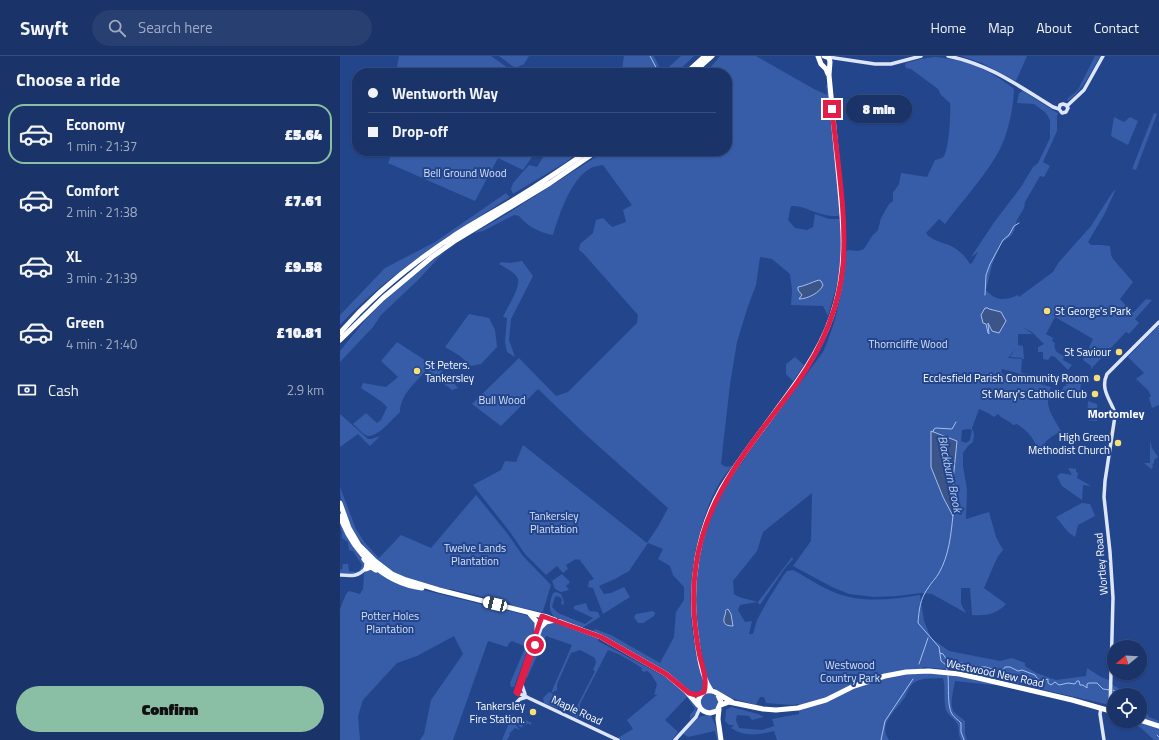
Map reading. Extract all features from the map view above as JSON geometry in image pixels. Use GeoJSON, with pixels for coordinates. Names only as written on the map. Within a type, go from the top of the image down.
{"type":"FeatureCollection","features":[{"type":"Feature","properties":{"kind":"highway"},"geometry":{"type":"LineString","coordinates":[[692,68],[705,56]]}},
{"type":"Feature","properties":{"kind":"highway"},"geometry":{"type":"LineString","coordinates":[[699,68],[712,56]]}},
{"type":"Feature","properties":{"kind":"highway"},"geometry":{"type":"LineString","coordinates":[[818,56],[829,75]]}},
{"type":"Feature","properties":{"kind":"highway"},"geometry":{"type":"LineString","coordinates":[[718,725],[721,698],[717,693],[711,690],[706,681],[698,644],[693,604],[696,562],[706,523],[721,490],[734,469],[796,384],[815,355],[832,317],[840,287],[843,260],[843,223],[829,75],[830,59],[826,57],[821,59],[822,65]]}},
{"type":"Feature","properties":{"kind":"highway"},"geometry":{"type":"LineString","coordinates":[[822,65],[827,66],[830,64]]}},
{"type":"Feature","properties":{"kind":"highway"},"geometry":{"type":"LineString","coordinates":[[340,333],[353,322],[390,284],[427,254],[452,237],[512,204],[581,156]]}},
{"type":"Feature","properties":{"kind":"highway"},"geometry":{"type":"LineString","coordinates":[[518,200],[550,183],[590,156]]}},
{"type":"Feature","properties":{"kind":"highway"},"geometry":{"type":"LineString","coordinates":[[340,330],[353,322]]}},
{"type":"Feature","properties":{"kind":"highway"},"geometry":{"type":"LineString","coordinates":[[340,340],[353,322]]}},
{"type":"Feature","properties":{"kind":"highway"},"geometry":{"type":"LineString","coordinates":[[340,345],[353,322]]}},
{"type":"Feature","properties":{"kind":"highway"},"geometry":{"type":"LineString","coordinates":[[340,503],[347,524],[367,563],[366,569],[371,567],[381,574],[387,575]]}},
{"type":"Feature","properties":{"kind":"highway"},"geometry":{"type":"LineString","coordinates":[[340,516],[348,535],[372,562],[387,575],[410,585],[439,590]]}},
{"type":"Feature","properties":{"kind":"highway"},"geometry":{"type":"LineString","coordinates":[[372,562],[398,577],[439,590],[543,616],[597,635],[611,642],[666,674],[689,693],[699,706],[714,717],[722,740]]}},
{"type":"Feature","properties":{"kind":"highway"},"geometry":{"type":"LineString","coordinates":[[528,612],[537,622],[537,630]]}},
{"type":"Feature","properties":{"kind":"highway"},"geometry":{"type":"LineString","coordinates":[[542,626],[546,622],[555,620]]}},
{"type":"Feature","properties":{"kind":"highway","name":"Westwood New Road"},"geometry":{"type":"LineString","coordinates":[[720,706],[727,702],[732,702],[763,709],[776,710],[798,708],[826,700],[854,686],[885,676],[906,672],[929,671],[959,674],[978,678],[1107,710]]}},
{"type":"Feature","properties":{"kind":"highway"},"geometry":{"type":"LineString","coordinates":[[699,706],[698,699],[702,693],[706,681]]}},
{"type":"Feature","properties":{"kind":"highway"},"geometry":{"type":"LineString","coordinates":[[689,693],[696,695],[711,690]]}},
{"type":"Feature","properties":{"kind":"highway","name":"Westwood New Road"},"geometry":{"type":"LineString","coordinates":[[717,693],[732,702]]}},
{"type":"Feature","properties":{"kind":"highway"},"geometry":{"type":"LineString","coordinates":[[708,713],[717,710],[720,706]]}},
{"type":"Feature","properties":{"kind":"highway"},"geometry":{"type":"LineString","coordinates":[[1147,722],[1159,726]]}},
{"type":"Feature","properties":{"kind":"street"},"geometry":{"type":"LineString","coordinates":[[826,57],[875,64],[891,64],[922,56]]}},
{"type":"Feature","properties":{"kind":"street"},"geometry":{"type":"LineString","coordinates":[[948,56],[968,61],[1001,75],[1064,113],[1067,110],[1067,106],[1084,90],[1103,56]]}},
{"type":"Feature","properties":{"kind":"street"},"geometry":{"type":"LineString","coordinates":[[830,64],[837,59]]}},
{"type":"Feature","properties":{"kind":"street"},"geometry":{"type":"LineString","coordinates":[[1059,109],[1062,104],[1067,106]]}},
{"type":"Feature","properties":{"kind":"street","name":"Wortley Road"},"geometry":{"type":"LineString","coordinates":[[1110,688],[1113,598],[1104,497],[1115,415],[1105,390],[1104,383],[1107,374],[1159,322]]}},
{"type":"Feature","properties":{"kind":"street"},"geometry":{"type":"LineString","coordinates":[[340,575],[355,576],[360,574],[372,562]]}},
{"type":"Feature","properties":{"kind":"street"},"geometry":{"type":"LineString","coordinates":[[518,692],[542,626],[543,616]]}},
{"type":"Feature","properties":{"kind":"street"},"geometry":{"type":"LineString","coordinates":[[518,692],[537,630],[543,616]]}},
{"type":"Feature","properties":{"kind":"street"},"geometry":{"type":"LineString","coordinates":[[515,704],[520,699],[527,696],[521,684]]}},
{"type":"Feature","properties":{"kind":"street","name":"Maple Road"},"geometry":{"type":"LineString","coordinates":[[518,692],[618,740]]}},
{"type":"Feature","properties":{"kind":"street"},"geometry":{"type":"LineString","coordinates":[[675,740],[696,717],[699,706]]}},
{"type":"Feature","properties":{"kind":"street"},"geometry":{"type":"LineString","coordinates":[[1101,708],[1100,714],[1104,740]]}},
{"type":"Feature","properties":{"kind":"street"},"geometry":{"type":"LineString","coordinates":[[696,717],[708,713]]}},
{"type":"Feature","properties":{"kind":"green space"},"geometry":{"type":"Polygon","coordinates":[[[399,56],[491,56],[508,68],[400,68],[397,67],[399,56]]]}},
{"type":"Feature","properties":{"kind":"green space"},"geometry":{"type":"Polygon","coordinates":[[[499,56],[529,56],[524,64],[515,68],[499,56]]]}},
{"type":"Feature","properties":{"kind":"green space"},"geometry":{"type":"Polygon","coordinates":[[[624,56],[654,56],[660,68],[622,68],[624,56]]]}},
{"type":"Feature","properties":{"kind":"green space"},"geometry":{"type":"Polygon","coordinates":[[[681,56],[694,56],[681,68],[668,68],[681,56]]]}},
{"type":"Feature","properties":{"kind":"green space"},"geometry":{"type":"Polygon","coordinates":[[[720,56],[756,56],[827,95],[826,85],[828,85],[840,214],[838,216],[828,216],[791,206],[788,220],[795,228],[807,230],[813,227],[815,214],[829,219],[839,219],[841,221],[840,273],[828,316],[823,306],[791,305],[792,290],[790,274],[772,259],[760,257],[756,285],[737,342],[730,384],[721,464],[726,467],[733,466],[723,478],[706,512],[695,553],[692,573],[692,628],[704,686],[700,693],[695,693],[691,692],[674,678],[586,629],[594,631],[595,629],[611,635],[660,663],[674,637],[676,612],[684,600],[684,587],[673,575],[670,566],[658,559],[663,549],[648,543],[629,571],[599,586],[604,594],[611,593],[624,587],[630,597],[603,614],[593,588],[588,587],[589,581],[594,579],[579,559],[576,559],[566,565],[568,569],[563,573],[557,566],[546,575],[525,554],[510,532],[473,485],[501,470],[505,461],[516,462],[523,445],[647,543],[659,525],[668,508],[585,434],[538,389],[501,426],[472,404],[519,358],[556,396],[568,392],[637,323],[638,315],[579,250],[580,244],[593,233],[596,220],[603,218],[612,227],[626,222],[623,210],[632,205],[603,165],[596,166],[584,173],[572,188],[553,235],[543,233],[526,223],[519,216],[514,215],[483,231],[474,233],[507,214],[597,156],[732,156],[732,68],[710,68],[720,56]]]}},
{"type":"Feature","properties":{"kind":"green space"},"geometry":{"type":"Polygon","coordinates":[[[961,56],[1027,56],[1016,81],[982,63],[961,56]]]}},
{"type":"Feature","properties":{"kind":"green space"},"geometry":{"type":"Polygon","coordinates":[[[1095,56],[1100,56],[1078,92],[1068,101],[1067,99],[1078,90],[1095,56]]]}},
{"type":"Feature","properties":{"kind":"green space"},"geometry":{"type":"Polygon","coordinates":[[[934,57],[956,60],[976,66],[995,75],[1014,90],[1012,112],[1004,140],[996,157],[945,224],[939,219],[926,233],[928,236],[954,248],[966,258],[970,264],[972,263],[978,252],[971,257],[995,221],[1021,187],[1033,167],[1038,163],[1050,138],[1050,120],[1046,113],[1034,104],[1017,103],[1019,93],[1023,91],[1059,114],[1057,115],[1057,131],[1043,162],[1050,166],[1044,177],[1040,176],[1025,202],[1024,208],[1017,220],[1011,236],[1001,243],[992,265],[986,290],[993,296],[1000,299],[1018,295],[1019,297],[1053,272],[1059,262],[1091,226],[1116,189],[1104,215],[1088,242],[1091,245],[1110,246],[1113,259],[1133,282],[1120,299],[1133,313],[1146,299],[1152,300],[1135,319],[1139,323],[1129,334],[1126,332],[1091,369],[1091,366],[1083,360],[1093,339],[1055,317],[1046,334],[1053,338],[1052,341],[1055,343],[1055,350],[1064,356],[1063,360],[1072,365],[1068,370],[1055,357],[1051,356],[1048,360],[1043,359],[1043,352],[1038,352],[1038,347],[1044,344],[1032,332],[1022,327],[1033,334],[1018,334],[1018,345],[1023,346],[1024,359],[1022,359],[1021,373],[1032,375],[1032,377],[1002,369],[1001,372],[1007,378],[1023,379],[1051,387],[1048,405],[1061,431],[1047,440],[1042,450],[1037,449],[1030,435],[1017,424],[1013,425],[998,414],[994,417],[979,409],[972,428],[974,434],[973,442],[963,453],[963,466],[967,489],[966,519],[989,512],[996,537],[1003,550],[997,558],[984,588],[1006,604],[999,610],[991,614],[972,615],[970,588],[961,588],[961,604],[966,613],[932,594],[921,593],[874,597],[849,594],[832,587],[793,566],[811,541],[812,493],[763,532],[757,551],[733,581],[734,594],[742,598],[758,602],[792,557],[793,559],[785,568],[760,605],[757,602],[740,605],[738,610],[745,622],[752,621],[749,634],[753,634],[757,620],[783,576],[787,571],[793,570],[827,589],[858,599],[902,598],[920,595],[924,621],[931,638],[949,651],[1000,661],[1012,658],[1025,663],[1025,666],[1036,673],[1056,680],[1086,676],[1087,668],[1109,680],[1118,688],[1107,688],[1107,704],[958,670],[923,667],[922,672],[966,678],[999,685],[955,681],[952,707],[955,713],[965,721],[965,734],[967,740],[961,740],[957,723],[946,710],[943,678],[921,679],[911,686],[905,698],[888,719],[885,729],[889,740],[777,740],[774,731],[757,734],[741,733],[731,728],[734,725],[729,725],[725,721],[726,710],[731,707],[764,717],[752,720],[749,716],[737,715],[736,720],[739,728],[762,730],[774,726],[772,719],[799,714],[799,704],[792,705],[766,703],[764,697],[760,697],[756,705],[727,697],[709,685],[703,660],[696,612],[698,565],[703,542],[710,518],[723,489],[774,417],[823,352],[832,329],[839,304],[845,253],[848,250],[858,251],[864,249],[872,236],[878,230],[881,218],[889,204],[893,201],[893,193],[899,184],[901,173],[927,177],[935,160],[944,156],[946,152],[950,122],[950,103],[941,95],[938,89],[911,69],[906,68],[906,63],[934,57]],[[985,308],[989,333],[988,322],[992,331],[1001,312],[985,308]],[[1016,348],[1008,358],[1022,359],[1010,357],[1016,348]],[[962,430],[961,441],[966,443],[970,440],[972,430],[962,430]],[[957,441],[931,467],[943,497],[953,515],[955,505],[953,480],[957,441]]]}},
{"type":"Feature","properties":{"kind":"green space"},"geometry":{"type":"Polygon","coordinates":[[[1154,113],[1157,114],[1136,170],[1132,169],[1154,113]]]}},
{"type":"Feature","properties":{"kind":"green space"},"geometry":{"type":"Polygon","coordinates":[[[1114,117],[1124,122],[1130,117],[1138,121],[1128,145],[1111,136],[1114,117]]]}},
{"type":"Feature","properties":{"kind":"green space","name":"Bell Ground Wood"},"geometry":{"type":"Polygon","coordinates":[[[391,156],[533,156],[523,170],[498,158],[475,201],[388,163],[391,156]]]}},
{"type":"Feature","properties":{"kind":"green space"},"geometry":{"type":"Polygon","coordinates":[[[544,156],[574,156],[513,194],[511,189],[513,183],[529,165],[537,167],[544,156]]]}},
{"type":"Feature","properties":{"kind":"green space"},"geometry":{"type":"Polygon","coordinates":[[[506,193],[510,197],[420,256],[359,306],[340,325],[340,315],[385,268],[435,242],[506,193]]]}},
{"type":"Feature","properties":{"kind":"green space"},"geometry":{"type":"Polygon","coordinates":[[[444,252],[417,281],[381,315],[373,327],[340,362],[340,351],[365,320],[392,293],[444,252]]]}},
{"type":"Feature","properties":{"kind":"green space"},"geometry":{"type":"Polygon","coordinates":[[[522,261],[533,276],[511,319],[509,340],[515,357],[507,352],[505,342],[507,318],[503,317],[516,291],[518,281],[514,273],[499,264],[501,262],[510,263],[522,261]]]}},
{"type":"Feature","properties":{"kind":"green space"},"geometry":{"type":"Polygon","coordinates":[[[469,314],[489,318],[495,330],[497,347],[481,364],[471,366],[460,356],[445,347],[469,314]]]}},
{"type":"Feature","properties":{"kind":"green space"},"geometry":{"type":"Polygon","coordinates":[[[1159,325],[1159,405],[1152,408],[1149,398],[1151,396],[1148,390],[1136,379],[1144,373],[1128,357],[1159,325]]]}},
{"type":"Feature","properties":{"kind":"green space"},"geometry":{"type":"Polygon","coordinates":[[[397,342],[431,364],[403,398],[400,412],[376,434],[368,436],[362,433],[353,424],[366,413],[377,423],[381,420],[387,407],[361,388],[363,383],[386,387],[398,377],[381,361],[397,342]]]}},
{"type":"Feature","properties":{"kind":"green space"},"geometry":{"type":"Polygon","coordinates":[[[795,357],[804,365],[793,381],[786,374],[786,364],[795,357]]]}},
{"type":"Feature","properties":{"kind":"green space"},"geometry":{"type":"Polygon","coordinates":[[[433,365],[446,374],[458,388],[452,390],[439,380],[427,374],[433,365]]]}},
{"type":"Feature","properties":{"kind":"green space"},"geometry":{"type":"Polygon","coordinates":[[[1076,379],[1082,382],[1080,388],[1086,391],[1084,397],[1062,390],[1064,386],[1066,386],[1067,380],[1074,385],[1076,379]]]}},
{"type":"Feature","properties":{"kind":"green space"},"geometry":{"type":"Polygon","coordinates":[[[1088,401],[1097,404],[1097,421],[1087,420],[1088,401]]]}},
{"type":"Feature","properties":{"kind":"green space"},"geometry":{"type":"Polygon","coordinates":[[[340,414],[368,439],[380,436],[370,446],[358,434],[340,447],[340,414]]]}},
{"type":"Feature","properties":{"kind":"green space"},"geometry":{"type":"Polygon","coordinates":[[[1150,440],[1152,448],[1158,457],[1154,460],[1152,465],[1153,467],[1151,469],[1144,463],[1150,463],[1150,440]]]}},
{"type":"Feature","properties":{"kind":"green space"},"geometry":{"type":"Polygon","coordinates":[[[1068,468],[1076,469],[1076,472],[1078,473],[1077,478],[1091,486],[1083,485],[1082,500],[1062,486],[1057,476],[1061,473],[1072,475],[1068,468]]]}},
{"type":"Feature","properties":{"kind":"green space","name":"Twelve Lands Plantation"},"geometry":{"type":"Polygon","coordinates":[[[340,487],[356,529],[365,543],[379,558],[401,535],[431,548],[476,495],[507,533],[523,556],[551,585],[543,611],[513,606],[510,603],[425,584],[410,580],[389,571],[373,556],[355,533],[346,516],[340,487]]]}},
{"type":"Feature","properties":{"kind":"green space"},"geometry":{"type":"Polygon","coordinates":[[[1082,503],[1090,504],[1095,516],[1078,525],[1075,537],[1068,532],[1056,517],[1082,503]]]}},
{"type":"Feature","properties":{"kind":"green space"},"geometry":{"type":"Polygon","coordinates":[[[340,524],[364,560],[365,564],[363,569],[354,574],[340,573],[340,569],[342,570],[343,564],[347,563],[349,571],[356,572],[360,570],[362,565],[353,551],[349,550],[348,542],[342,538],[340,524]]]}},
{"type":"Feature","properties":{"kind":"green space","name":"Potter Holes Plantation"},"geometry":{"type":"Polygon","coordinates":[[[372,569],[393,580],[415,588],[525,615],[531,618],[534,622],[533,635],[514,687],[511,687],[510,683],[525,648],[524,646],[512,641],[507,647],[488,641],[453,740],[420,740],[424,734],[431,700],[463,654],[454,636],[417,656],[397,663],[363,700],[358,716],[360,740],[340,740],[340,609],[346,594],[349,591],[360,594],[363,589],[364,573],[372,569]]]}},
{"type":"Feature","properties":{"kind":"green space"},"geometry":{"type":"Polygon","coordinates":[[[562,574],[570,582],[566,586],[569,590],[561,592],[555,589],[552,581],[562,574]]]}},
{"type":"Feature","properties":{"kind":"green space"},"geometry":{"type":"Polygon","coordinates":[[[556,592],[561,594],[564,602],[563,605],[561,604],[561,598],[557,596],[555,597],[552,607],[558,613],[585,624],[593,618],[574,609],[574,606],[586,603],[589,611],[598,612],[600,617],[582,628],[561,621],[552,614],[550,609],[550,602],[553,593],[556,592]]]}},
{"type":"Feature","properties":{"kind":"green space"},"geometry":{"type":"Polygon","coordinates":[[[653,611],[655,613],[654,616],[643,623],[638,623],[634,617],[636,614],[653,611]]]}},
{"type":"Feature","properties":{"kind":"green space"},"geometry":{"type":"Polygon","coordinates":[[[556,622],[599,638],[598,641],[671,680],[687,694],[697,707],[696,713],[690,719],[690,715],[695,709],[687,697],[665,720],[678,732],[672,740],[621,740],[618,738],[633,729],[627,720],[658,694],[654,695],[657,684],[651,674],[647,671],[644,672],[641,670],[642,668],[634,663],[608,650],[580,704],[581,714],[579,717],[577,718],[565,710],[573,714],[595,671],[593,670],[596,663],[595,658],[580,650],[571,653],[557,684],[557,690],[551,693],[572,645],[546,636],[527,678],[525,677],[542,626],[556,622]]]}},
{"type":"Feature","properties":{"kind":"green space"},"geometry":{"type":"Polygon","coordinates":[[[549,692],[553,694],[557,703],[554,705],[558,708],[544,703],[543,698],[549,692]]]}},
{"type":"Feature","properties":{"kind":"green space"},"geometry":{"type":"Polygon","coordinates":[[[709,693],[715,696],[718,702],[715,708],[709,711],[703,708],[700,702],[703,696],[709,693]]]}},
{"type":"Feature","properties":{"kind":"green space"},"geometry":{"type":"Polygon","coordinates":[[[1147,713],[1149,717],[1159,721],[1159,724],[1147,720],[1147,713]]]}},
{"type":"Feature","properties":{"kind":"green space"},"geometry":{"type":"Polygon","coordinates":[[[513,714],[525,722],[523,719],[532,723],[530,725],[528,723],[526,725],[525,723],[522,728],[511,720],[513,714]]]}},
{"type":"Feature","properties":{"kind":"green space"},"geometry":{"type":"Polygon","coordinates":[[[707,715],[711,716],[715,724],[719,740],[717,740],[715,731],[688,737],[683,734],[699,717],[707,715]]]}},
{"type":"Feature","properties":{"kind":"green space"},"geometry":{"type":"Polygon","coordinates":[[[511,722],[520,730],[515,728],[509,734],[510,735],[507,740],[502,740],[509,723],[511,722]]]}},
{"type":"Feature","properties":{"kind":"green space"},"geometry":{"type":"Polygon","coordinates":[[[1147,724],[1159,728],[1159,740],[1154,740],[1141,728],[1147,728],[1147,724]]]}},
{"type":"Feature","properties":{"kind":"water"},"geometry":{"type":"Polygon","coordinates":[[[819,280],[823,285],[819,291],[809,297],[799,299],[802,295],[798,290],[798,287],[819,280]]]}},
{"type":"Feature","properties":{"kind":"water"},"geometry":{"type":"Polygon","coordinates":[[[985,308],[1001,312],[1006,321],[999,333],[992,331],[988,323],[989,334],[988,333],[986,324],[983,323],[981,315],[985,308]]]}},
{"type":"Feature","properties":{"kind":"water"},"geometry":{"type":"Polygon","coordinates":[[[931,431],[957,441],[953,480],[955,505],[953,516],[943,497],[931,467],[931,431]]]}},
{"type":"Feature","properties":{"kind":"water"},"geometry":{"type":"Polygon","coordinates":[[[728,609],[731,614],[733,626],[726,625],[724,622],[725,611],[728,609]]]}},
{"type":"Feature","properties":{"kind":"waterway"},"geometry":{"type":"LineString","coordinates":[[650,56],[656,68]]}},
{"type":"Feature","properties":{"kind":"waterway","name":"Blackburn Brook"},"geometry":{"type":"LineString","coordinates":[[985,295],[986,275],[990,264],[1003,240],[1009,235],[1014,226],[1019,223]]}},
{"type":"Feature","properties":{"kind":"waterway","name":"Blackburn Brook"},"geometry":{"type":"LineString","coordinates":[[933,432],[936,428],[952,429],[956,422]]}},
{"type":"Feature","properties":{"kind":"waterway","name":"Blackburn Brook"},"geometry":{"type":"LineString","coordinates":[[947,670],[946,665],[941,661],[939,647],[918,623],[919,609],[923,596],[939,573],[945,559],[953,515]]}},
{"type":"Feature","properties":{"kind":"waterway"},"geometry":{"type":"LineString","coordinates":[[919,664],[928,638]]}},
{"type":"Feature","properties":{"kind":"waterway"},"geometry":{"type":"LineString","coordinates":[[940,653],[943,654],[947,660],[980,667],[995,670],[1003,670],[1005,667],[1010,667],[1018,671],[1022,670],[1035,675],[1040,680],[1048,679],[1048,683],[1051,685],[1055,682],[1059,685],[1068,683],[1075,684],[1079,681],[1080,685],[1087,688],[1087,684],[1097,683],[1103,689],[1107,690]]}},
{"type":"Feature","properties":{"kind":"waterway"},"geometry":{"type":"LineString","coordinates":[[948,676],[950,710],[961,723],[961,732],[964,740]]}},
{"type":"Feature","properties":{"kind":"waterway"},"geometry":{"type":"LineString","coordinates":[[881,740],[885,721],[913,679]]}},
{"type":"Feature","properties":{"kind":"place","name":"St George's Park"},"geometry":{"type":"Point","coordinates":[1047,311]}},
{"type":"Feature","properties":{"kind":"place","name":"St Saviour"},"geometry":{"type":"Point","coordinates":[1119,352]}},
{"type":"Feature","properties":{"kind":"place","name":"St Peters. Tankersley"},"geometry":{"type":"Point","coordinates":[417,371]}},
{"type":"Feature","properties":{"kind":"place","name":"Ecclesfield Parish Community Room"},"geometry":{"type":"Point","coordinates":[1097,378]}},
{"type":"Feature","properties":{"kind":"place","name":"St Mary's Catholic Club"},"geometry":{"type":"Point","coordinates":[1095,394]}},
{"type":"Feature","properties":{"kind":"place","name":"High Green Methodist Church"},"geometry":{"type":"Point","coordinates":[1118,443]}},
{"type":"Feature","properties":{"kind":"place","name":"Tankersley Fire Station."},"geometry":{"type":"Point","coordinates":[533,712]}},
{"type":"Feature","properties":{"kind":"district","name":"Mortomley"},"geometry":{"type":"Point","coordinates":[1116,414]}},
{"type":"Feature","properties":{"kind":"route"},"geometry":{"type":"LineString","coordinates":[[535,645],[518,694],[516,692],[542,616],[601,637],[666,674],[689,693],[696,695],[704,692],[706,681],[699,651],[693,604],[696,562],[706,523],[721,490],[734,469],[806,370],[815,355],[832,317],[840,287],[843,267],[844,233],[832,109]]}},
{"type":"Feature","properties":{"kind":"park label","name":"Thorncliffe Wood"},"geometry":{"type":"Point","coordinates":[908,344]}},
{"type":"Feature","properties":{"kind":"park label","name":"Bull Wood"},"geometry":{"type":"Point","coordinates":[502,400]}},
{"type":"Feature","properties":{"kind":"park label","name":"Tankersley Plantation"},"geometry":{"type":"Point","coordinates":[554,522]}},
{"type":"Feature","properties":{"kind":"park label","name":"Westwood Country Park"},"geometry":{"type":"Point","coordinates":[850,671]}}]}
